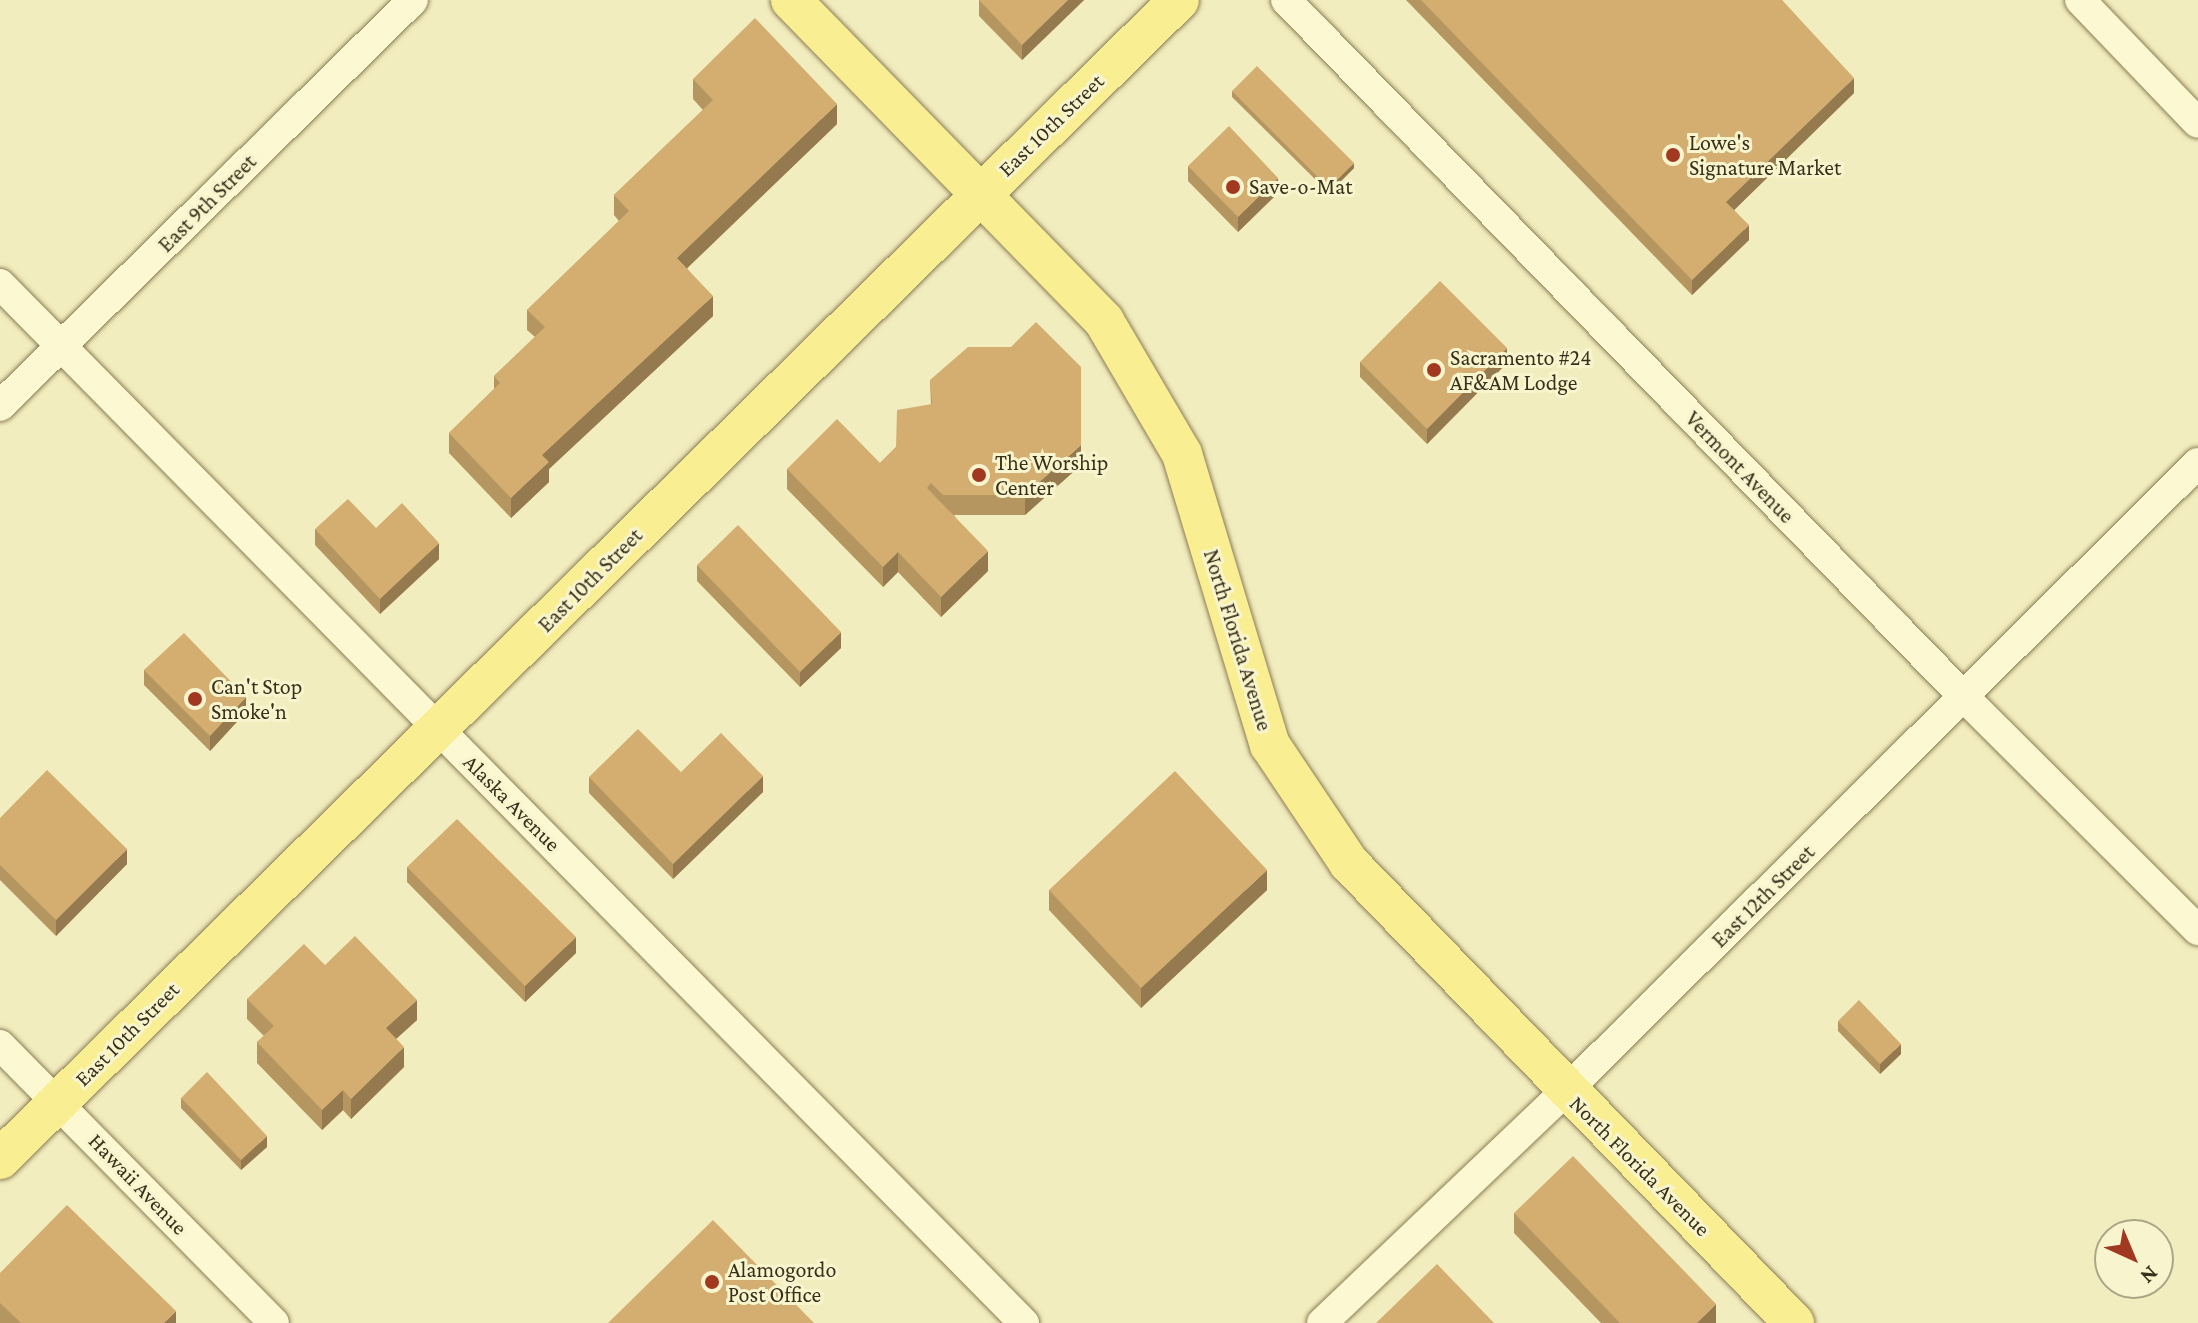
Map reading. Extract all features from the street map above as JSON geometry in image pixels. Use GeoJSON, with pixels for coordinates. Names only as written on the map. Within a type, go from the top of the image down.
{"type":"FeatureCollection","features":[{"type":"Feature","properties":{"kind":"main road","name":"North Florida Avenue"},"geometry":{"type":"LineString","coordinates":[[791,0],[1104,321],[1182,454],[1270,745],[1349,863],[1566,1091],[1794,1323]]}},
{"type":"Feature","properties":{"kind":"main road","name":"East 10th Street"},"geometry":{"type":"LineString","coordinates":[[0,1159],[1179,0]]}},
{"type":"Feature","properties":{"kind":"street","name":"East 9th Street"},"geometry":{"type":"LineString","coordinates":[[0,406],[413,0]]}},
{"type":"Feature","properties":{"kind":"street","name":"Vermont Avenue"},"geometry":{"type":"LineString","coordinates":[[1286,0],[1965,698],[2198,930]]}},
{"type":"Feature","properties":{"kind":"street"},"geometry":{"type":"LineString","coordinates":[[2080,0],[2198,123]]}},
{"type":"Feature","properties":{"kind":"street","name":"Alaska Avenue"},"geometry":{"type":"LineString","coordinates":[[0,284],[63,344],[1024,1323]]}},
{"type":"Feature","properties":{"kind":"street","name":"East 12th Street"},"geometry":{"type":"LineString","coordinates":[[1322,1323],[1566,1091],[1965,698],[2198,463]]}},
{"type":"Feature","properties":{"kind":"street","name":"Hawaii Avenue"},"geometry":{"type":"LineString","coordinates":[[0,1045],[274,1323]]}},
{"type":"Feature","properties":{"kind":"building"},"geometry":{"type":"Polygon","coordinates":[[[979,0],[1068,0],[1022,45],[979,0]]]}},
{"type":"Feature","properties":{"kind":"building","name":"Lowe's Signature Market"},"geometry":{"type":"Polygon","coordinates":[[[1421,0],[1782,0],[1854,78],[1726,202],[1749,225],[1692,280],[1421,0]]]}},
{"type":"Feature","properties":{"kind":"building"},"geometry":{"type":"Polygon","coordinates":[[[755,18],[837,104],[677,258],[713,296],[542,455],[549,462],[511,498],[449,433],[500,383],[494,376],[545,327],[527,310],[629,211],[614,195],[713,100],[693,79],[755,18]]]}},
{"type":"Feature","properties":{"kind":"building","name":"Save-o-Mat"},"geometry":{"type":"Polygon","coordinates":[[[1257,66],[1354,163],[1329,188],[1232,91],[1257,66]]]}},
{"type":"Feature","properties":{"kind":"building","name":"Save-o-Mat"},"geometry":{"type":"Polygon","coordinates":[[[1229,126],[1278,178],[1238,217],[1188,166],[1229,126]]]}},
{"type":"Feature","properties":{"kind":"building","name":"Sacramento #24 AF&AM Lodge"},"geometry":{"type":"Polygon","coordinates":[[[1440,281],[1507,348],[1427,429],[1360,362],[1440,281]]]}},
{"type":"Feature","properties":{"kind":"building","name":"The Worship Center"},"geometry":{"type":"Polygon","coordinates":[[[1036,322],[1081,367],[1081,445],[1025,495],[943,495],[931,483],[927,488],[988,551],[941,597],[898,552],[883,567],[787,469],[837,419],[880,463],[896,447],[897,410],[932,404],[930,380],[968,347],[1011,347],[1036,322]]]}},
{"type":"Feature","properties":{"kind":"building"},"geometry":{"type":"Polygon","coordinates":[[[348,499],[376,528],[402,503],[439,543],[380,599],[315,529],[348,499]]]}},
{"type":"Feature","properties":{"kind":"building"},"geometry":{"type":"Polygon","coordinates":[[[738,525],[841,632],[800,672],[697,565],[738,525]]]}},
{"type":"Feature","properties":{"kind":"building","name":"Can't Stop Smoke'n"},"geometry":{"type":"Polygon","coordinates":[[[184,633],[246,697],[210,736],[144,670],[184,633]]]}},
{"type":"Feature","properties":{"kind":"building"},"geometry":{"type":"Polygon","coordinates":[[[638,729],[681,772],[721,733],[763,776],[673,864],[589,777],[638,729]]]}},
{"type":"Feature","properties":{"kind":"building"},"geometry":{"type":"Polygon","coordinates":[[[47,770],[127,849],[56,920],[0,865],[0,818],[47,770]]]}},
{"type":"Feature","properties":{"kind":"building"},"geometry":{"type":"Polygon","coordinates":[[[1175,771],[1267,870],[1141,988],[1049,890],[1175,771]]]}},
{"type":"Feature","properties":{"kind":"building"},"geometry":{"type":"Polygon","coordinates":[[[457,819],[576,937],[525,986],[407,867],[457,819]]]}},
{"type":"Feature","properties":{"kind":"building"},"geometry":{"type":"Polygon","coordinates":[[[355,936],[417,1000],[386,1028],[404,1047],[351,1099],[343,1090],[322,1110],[257,1042],[274,1026],[247,999],[304,944],[325,965],[355,936]]]}},
{"type":"Feature","properties":{"kind":"building"},"geometry":{"type":"Polygon","coordinates":[[[1859,1000],[1901,1044],[1880,1064],[1838,1021],[1859,1000]]]}},
{"type":"Feature","properties":{"kind":"building"},"geometry":{"type":"Polygon","coordinates":[[[207,1072],[267,1136],[241,1160],[181,1098],[207,1072]]]}},
{"type":"Feature","properties":{"kind":"building"},"geometry":{"type":"Polygon","coordinates":[[[1573,1156],[1716,1304],[1697,1323],[1620,1323],[1514,1213],[1573,1156]]]}},
{"type":"Feature","properties":{"kind":"building"},"geometry":{"type":"Polygon","coordinates":[[[67,1205],[176,1311],[164,1323],[21,1323],[0,1303],[0,1273],[67,1205]]]}},
{"type":"Feature","properties":{"kind":"building","name":"Alamogordo Post Office"},"geometry":{"type":"Polygon","coordinates":[[[713,1220],[814,1323],[608,1323],[713,1220]]]}},
{"type":"Feature","properties":{"kind":"building"},"geometry":{"type":"Polygon","coordinates":[[[1437,1264],[1494,1323],[1376,1323],[1437,1264]]]}},
{"type":"Feature","properties":{"kind":"place","name":"Lowe's Signature Market"},"geometry":{"type":"Point","coordinates":[1673,155]}},
{"type":"Feature","properties":{"kind":"place","name":"Save-o-Mat"},"geometry":{"type":"Point","coordinates":[1233,187]}},
{"type":"Feature","properties":{"kind":"place","name":"Sacramento #24 AF&AM Lodge"},"geometry":{"type":"Point","coordinates":[1434,370]}},
{"type":"Feature","properties":{"kind":"place","name":"The Worship Center"},"geometry":{"type":"Point","coordinates":[979,475]}},
{"type":"Feature","properties":{"kind":"place","name":"Can't Stop Smoke'n"},"geometry":{"type":"Point","coordinates":[195,699]}},
{"type":"Feature","properties":{"kind":"place","name":"Alamogordo Post Office"},"geometry":{"type":"Point","coordinates":[712,1282]}}]}
